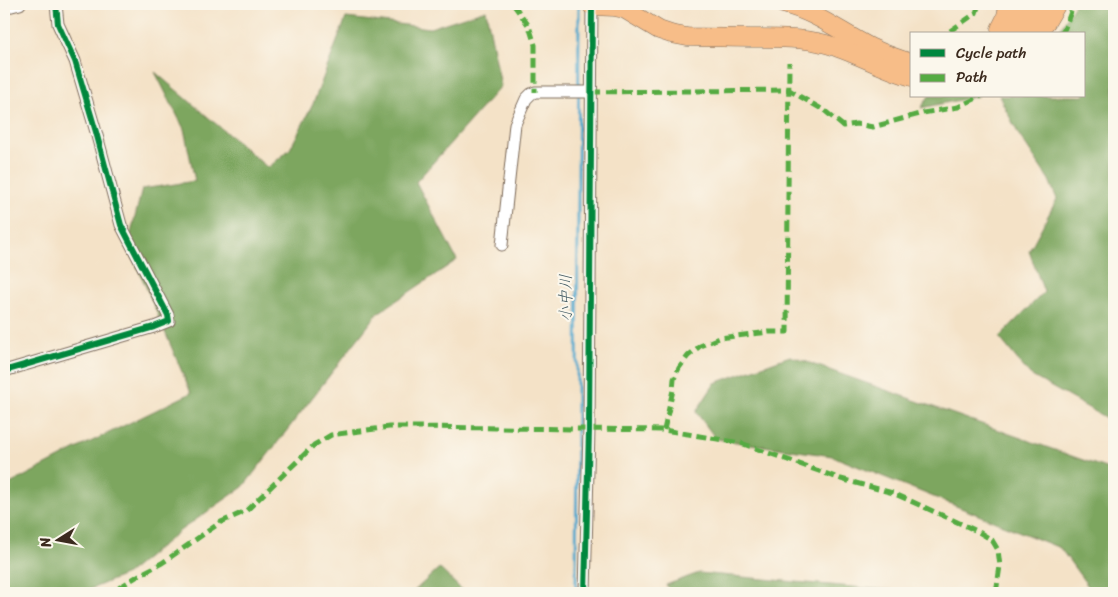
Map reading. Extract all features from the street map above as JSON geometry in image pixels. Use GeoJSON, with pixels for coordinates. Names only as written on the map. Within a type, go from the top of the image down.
{"type":"FeatureCollection","features":[{"type":"Feature","properties":{"kind":"highway"},"geometry":{"type":"LineString","coordinates":[[783,4],[823,19],[871,47],[910,62]]}},
{"type":"Feature","properties":{"kind":"highway"},"geometry":{"type":"LineString","coordinates":[[998,32],[1005,19],[1009,4]]}},
{"type":"Feature","properties":{"kind":"highway"},"geometry":{"type":"LineString","coordinates":[[1005,32],[1013,23],[1024,4]]}},
{"type":"Feature","properties":{"kind":"highway"},"geometry":{"type":"LineString","coordinates":[[1026,32],[1038,4]]}},
{"type":"Feature","properties":{"kind":"highway"},"geometry":{"type":"LineString","coordinates":[[1038,32],[1056,4]]}},
{"type":"Feature","properties":{"kind":"highway"},"geometry":{"type":"LineString","coordinates":[[592,5],[624,9],[659,30],[687,37],[788,38],[826,44],[910,76]]}},
{"type":"Feature","properties":{"kind":"street"},"geometry":{"type":"LineString","coordinates":[[4,8],[20,4]]}},
{"type":"Feature","properties":{"kind":"street"},"geometry":{"type":"LineString","coordinates":[[4,371],[169,321],[168,315],[121,225],[75,61],[58,24],[56,4]]}},
{"type":"Feature","properties":{"kind":"street"},"geometry":{"type":"LineString","coordinates":[[585,593],[589,419],[589,92],[592,5]]}},
{"type":"Feature","properties":{"kind":"street"},"geometry":{"type":"LineString","coordinates":[[502,246],[515,124],[526,99],[535,92],[589,92]]}},
{"type":"Feature","properties":{"kind":"green space"},"geometry":{"type":"Polygon","coordinates":[[[1075,4],[1114,4],[1114,445],[1108,419],[1030,375],[999,337],[1044,292],[1029,251],[1057,199],[1049,180],[1019,135],[1000,98],[1086,98],[1086,32],[1058,32],[1075,4]]]}},
{"type":"Feature","properties":{"kind":"green space"},"geometry":{"type":"Polygon","coordinates":[[[486,10],[501,86],[416,182],[457,260],[378,313],[243,487],[181,530],[127,574],[81,593],[4,593],[4,487],[80,447],[191,393],[128,245],[142,189],[195,181],[184,129],[155,72],[268,168],[290,149],[313,104],[346,18],[430,28],[486,10]]]}},
{"type":"Feature","properties":{"kind":"green space"},"geometry":{"type":"Polygon","coordinates":[[[928,98],[969,98],[921,108],[928,98]]]}},
{"type":"Feature","properties":{"kind":"green space"},"geometry":{"type":"Polygon","coordinates":[[[790,356],[1114,471],[1114,593],[1093,593],[1060,548],[832,456],[716,439],[696,412],[715,383],[790,356]]]}},
{"type":"Feature","properties":{"kind":"green space"},"geometry":{"type":"Polygon","coordinates":[[[439,568],[463,593],[412,593],[439,568]]]}},
{"type":"Feature","properties":{"kind":"green space"},"geometry":{"type":"Polygon","coordinates":[[[699,573],[900,591],[901,593],[672,593],[666,585],[699,573]]]}},
{"type":"Feature","properties":{"kind":"waterway","name":"小中川"},"geometry":{"type":"LineString","coordinates":[[576,593],[579,4]]}},
{"type":"Feature","properties":{"kind":"marked path"},"geometry":{"type":"LineString","coordinates":[[367,4],[381,4]]}},
{"type":"Feature","properties":{"kind":"marked path"},"geometry":{"type":"LineString","coordinates":[[513,4],[529,26],[535,45],[535,92]]}},
{"type":"Feature","properties":{"kind":"marked path"},"geometry":{"type":"LineString","coordinates":[[950,31],[976,13],[979,4]]}},
{"type":"Feature","properties":{"kind":"marked path"},"geometry":{"type":"LineString","coordinates":[[1062,32],[1074,4]]}},
{"type":"Feature","properties":{"kind":"marked path"},"geometry":{"type":"LineString","coordinates":[[664,430],[674,379],[688,356],[700,346],[719,338],[769,332],[787,332],[789,62]]}},
{"type":"Feature","properties":{"kind":"marked path"},"geometry":{"type":"LineString","coordinates":[[591,92],[789,90],[825,111],[843,126],[856,124],[873,127],[923,113],[958,107],[977,98]]}},
{"type":"Feature","properties":{"kind":"marked path"},"geometry":{"type":"LineString","coordinates":[[105,593],[112,592],[162,563],[221,522],[246,511],[314,445],[331,435],[389,427],[664,430],[741,443],[841,479],[893,493],[977,531],[992,540],[998,550],[1000,566],[996,593]]}},
{"type":"Feature","properties":{"kind":"cycle path"},"geometry":{"type":"LineString","coordinates":[[4,371],[169,321],[168,315],[121,225],[75,61],[58,24],[56,4]]}},
{"type":"Feature","properties":{"kind":"cycle path"},"geometry":{"type":"LineString","coordinates":[[585,593],[589,429],[592,4]]}}]}
